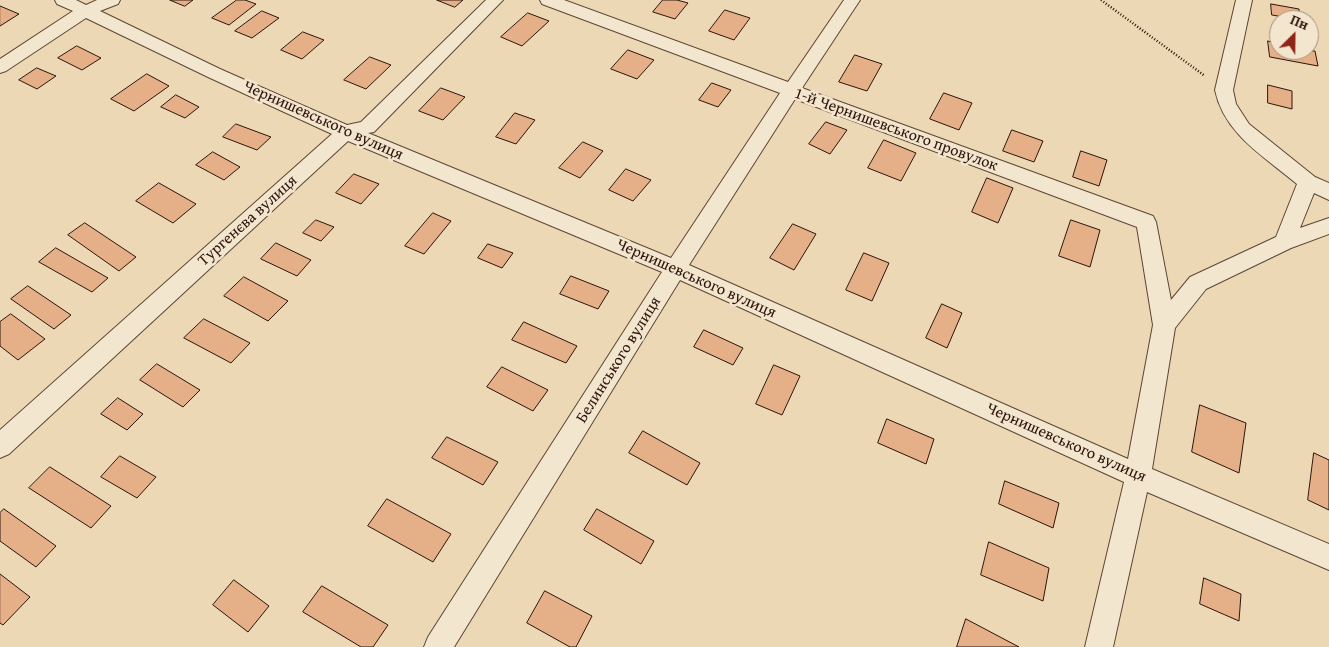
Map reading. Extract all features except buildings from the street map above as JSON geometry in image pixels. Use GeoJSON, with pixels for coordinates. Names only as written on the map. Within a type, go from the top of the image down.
{"type":"FeatureCollection","features":[{"type":"Feature","properties":{"kind":"street","name":"Чернишевського вулиця"},"geometry":{"type":"LineString","coordinates":[[63,0],[214,73],[346,132],[676,269],[1138,476],[1329,557]]}},
{"type":"Feature","properties":{"kind":"street"},"geometry":{"type":"LineString","coordinates":[[0,67],[85,11],[112,0]]}},
{"type":"Feature","properties":{"kind":"street","name":"Тургенєва вулиця"},"geometry":{"type":"LineString","coordinates":[[0,446],[346,132],[366,126],[496,0]]}},
{"type":"Feature","properties":{"kind":"street","name":"1-й Чернишевського провулок"},"geometry":{"type":"LineString","coordinates":[[548,0],[1146,222],[1164,325]]}},
{"type":"Feature","properties":{"kind":"street","name":"Белинського вулиця"},"geometry":{"type":"LineString","coordinates":[[438,647],[676,269],[790,91],[852,0]]}},
{"type":"Feature","properties":{"kind":"street"},"geometry":{"type":"LineString","coordinates":[[1244,0],[1224,90],[1227,104],[1242,129],[1308,182],[1329,192]]}},
{"type":"Feature","properties":{"kind":"street"},"geometry":{"type":"LineString","coordinates":[[1284,242],[1308,182]]}},
{"type":"Feature","properties":{"kind":"street"},"geometry":{"type":"LineString","coordinates":[[1099,647],[1138,476],[1164,325],[1198,283],[1284,242],[1329,226]]}},
{"type":"Feature","properties":{"kind":"path"},"geometry":{"type":"LineString","coordinates":[[1101,0],[1224,90]]}}]}
